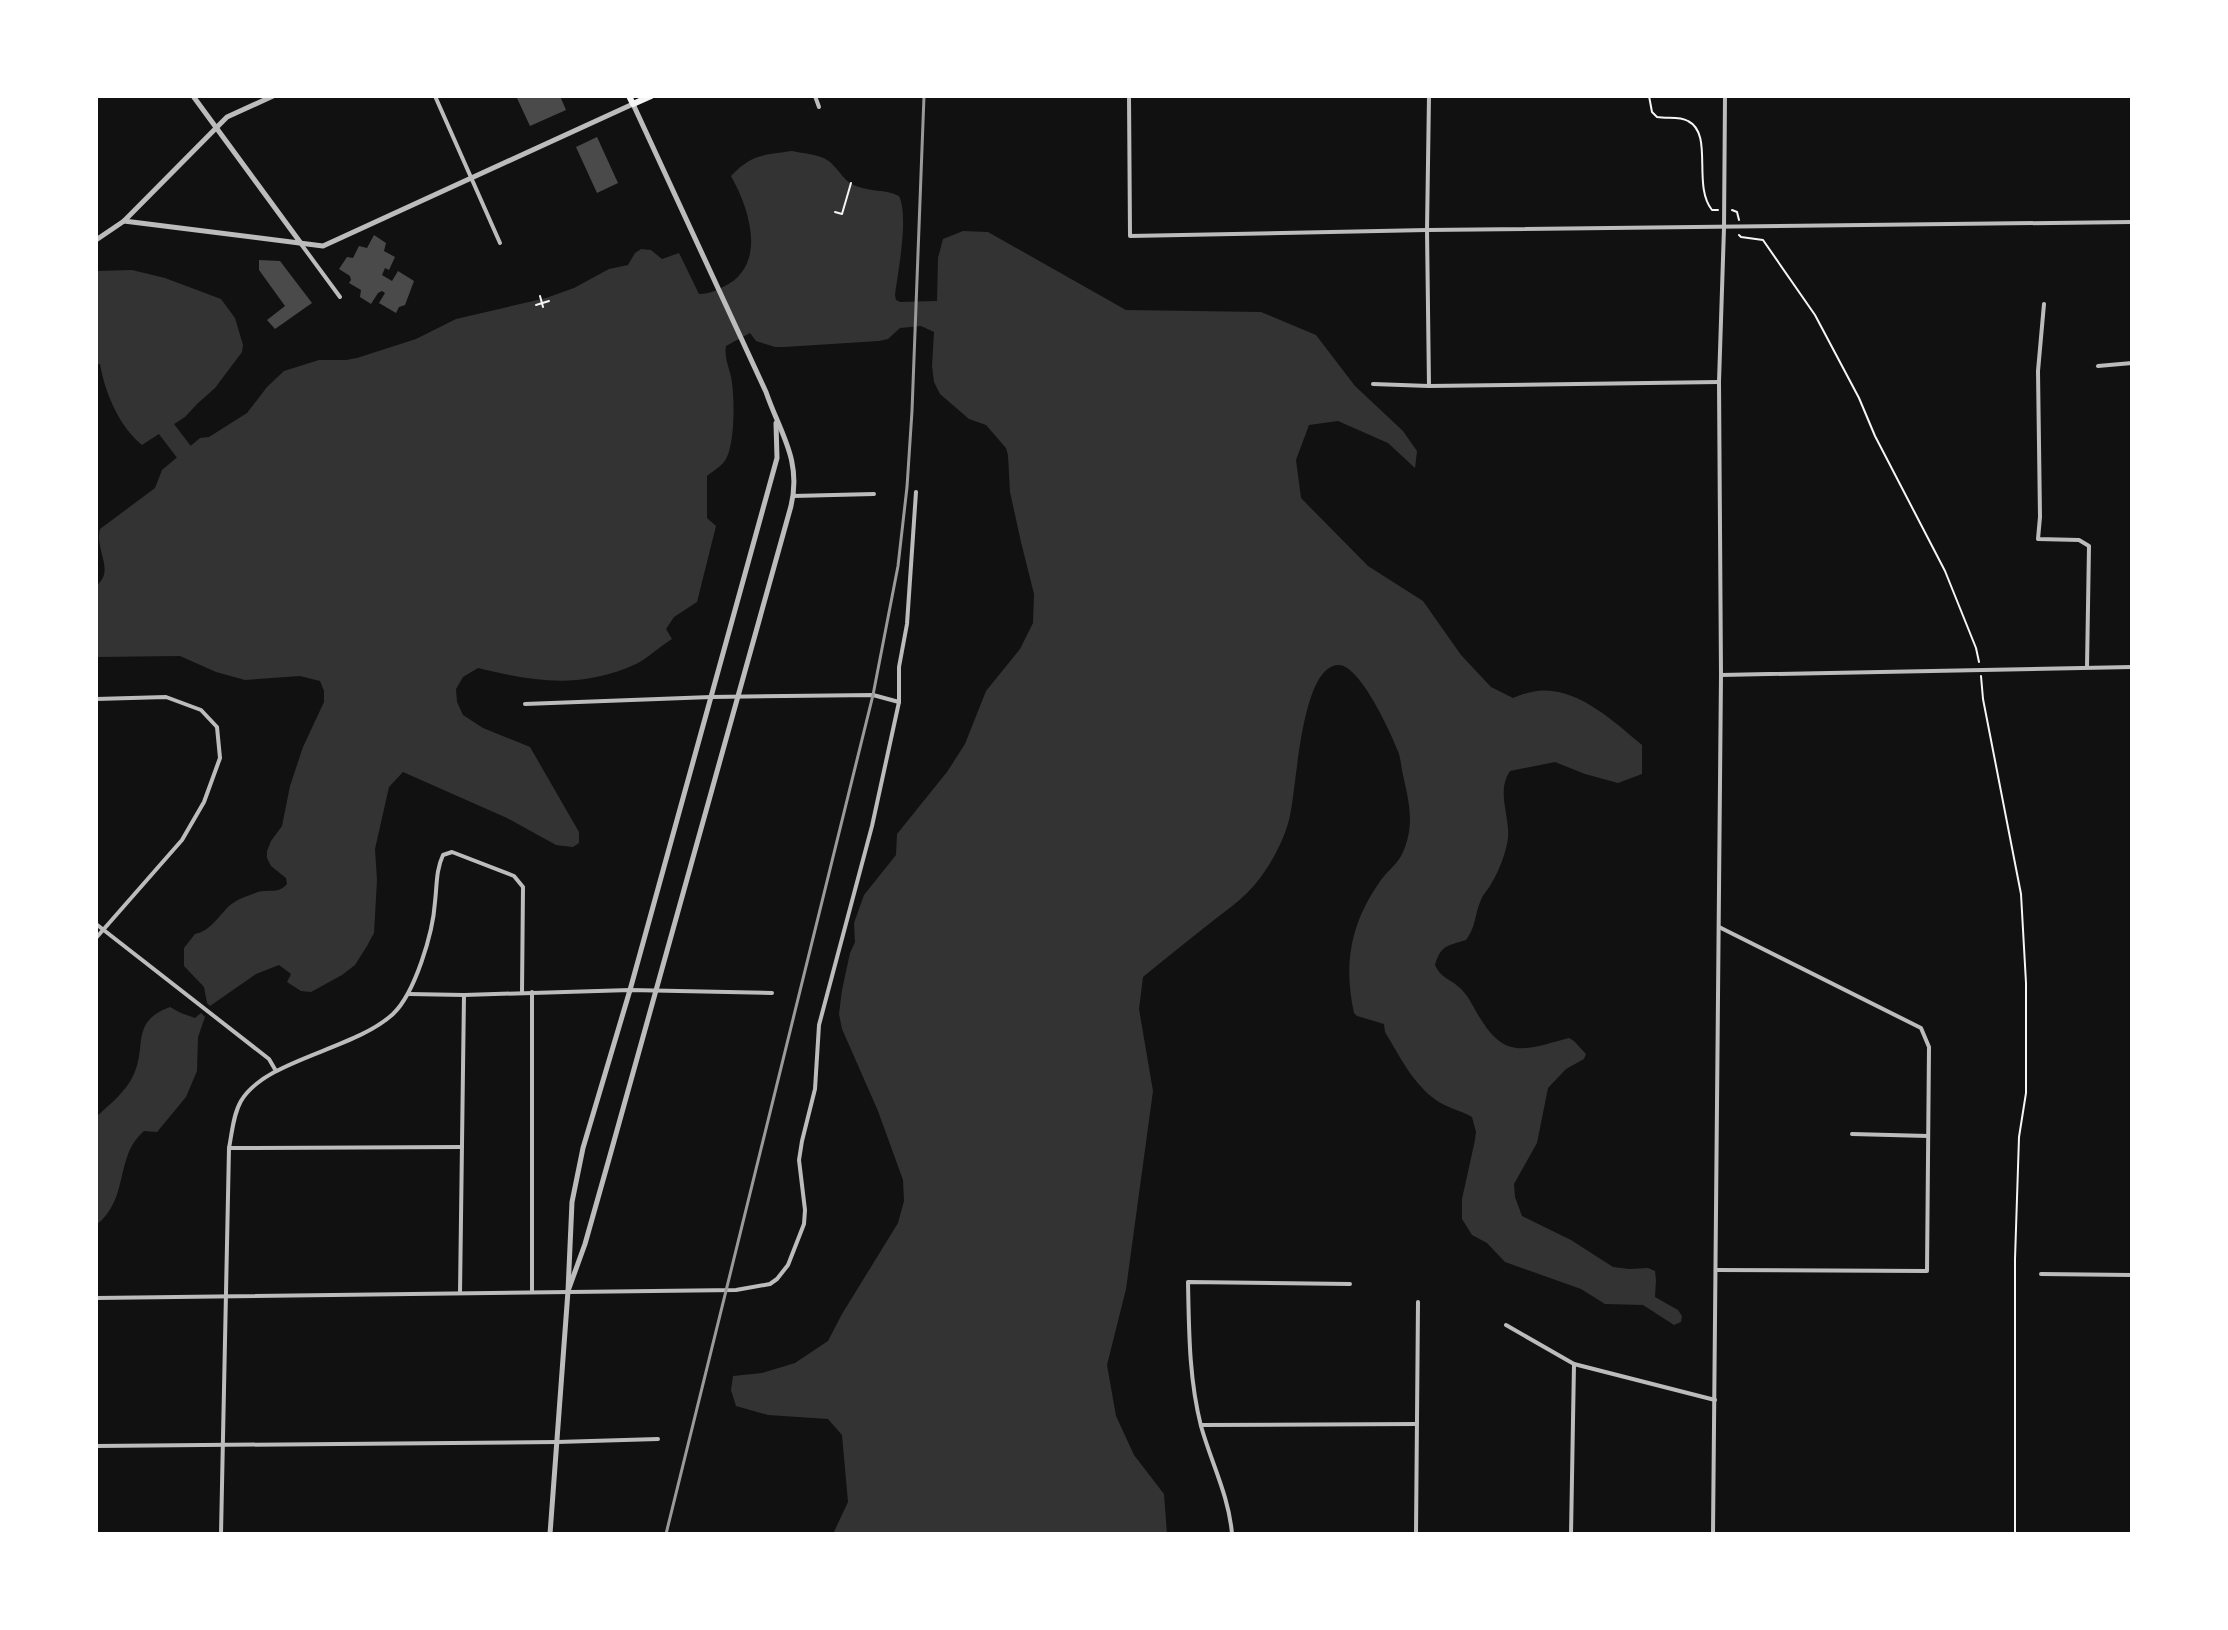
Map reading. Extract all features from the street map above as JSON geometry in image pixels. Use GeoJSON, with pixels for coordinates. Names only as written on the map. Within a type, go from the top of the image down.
{"type":"FeatureCollection","features":[{"type":"Feature","properties":{"kind":"main road"},"geometry":{"type":"LineString","coordinates":[[629,96],[633,104],[651,96]]}},
{"type":"Feature","properties":{"kind":"street"},"geometry":{"type":"LineString","coordinates":[[193,96],[340,297]]}},
{"type":"Feature","properties":{"kind":"street"},"geometry":{"type":"LineString","coordinates":[[96,240],[124,221],[227,117],[273,96]]}},
{"type":"Feature","properties":{"kind":"street"},"geometry":{"type":"LineString","coordinates":[[435,96],[500,243]]}},
{"type":"Feature","properties":{"kind":"street"},"geometry":{"type":"LineString","coordinates":[[815,96],[819,107]]}},
{"type":"Feature","properties":{"kind":"street"},"geometry":{"type":"LineString","coordinates":[[1129,96],[1130,236],[2132,222]]}},
{"type":"Feature","properties":{"kind":"street"},"geometry":{"type":"LineString","coordinates":[[1429,96],[1429,386]]}},
{"type":"Feature","properties":{"kind":"street"},"geometry":{"type":"LineString","coordinates":[[1713,1534],[1721,675],[1719,382],[1725,96]]}},
{"type":"Feature","properties":{"kind":"street"},"geometry":{"type":"LineString","coordinates":[[124,221],[323,246],[633,104],[787,441],[793,463],[793,496],[657,990],[587,1236],[568,1291]]}},
{"type":"Feature","properties":{"kind":"street"},"geometry":{"type":"LineString","coordinates":[[2044,304],[2038,371],[2038,539],[2079,540],[2089,546],[2087,668]]}},
{"type":"Feature","properties":{"kind":"street"},"geometry":{"type":"LineString","coordinates":[[2098,366],[2132,363]]}},
{"type":"Feature","properties":{"kind":"street"},"geometry":{"type":"LineString","coordinates":[[1373,384],[1719,382]]}},
{"type":"Feature","properties":{"kind":"street"},"geometry":{"type":"LineString","coordinates":[[550,1534],[569,1240],[583,1148],[630,990],[777,458],[776,422]]}},
{"type":"Feature","properties":{"kind":"street"},"geometry":{"type":"LineString","coordinates":[[96,1298],[726,1289],[754,1288],[777,1279],[788,1265],[804,1224],[799,1160],[815,1089],[819,1025],[872,826],[899,702],[899,667],[907,624],[916,492]]}},
{"type":"Feature","properties":{"kind":"street"},"geometry":{"type":"LineString","coordinates":[[793,496],[874,494]]}},
{"type":"Feature","properties":{"kind":"street"},"geometry":{"type":"LineString","coordinates":[[1721,675],[2132,667]]}},
{"type":"Feature","properties":{"kind":"street"},"geometry":{"type":"LineString","coordinates":[[525,704],[873,695],[899,702]]}},
{"type":"Feature","properties":{"kind":"street"},"geometry":{"type":"LineString","coordinates":[[96,699],[166,697],[201,710],[217,727],[220,758],[204,802],[182,840],[96,938]]}},
{"type":"Feature","properties":{"kind":"street"},"geometry":{"type":"LineString","coordinates":[[221,1534],[229,1148],[233,1123],[241,1102],[257,1083],[370,1031],[393,1014],[409,994],[425,951],[435,906],[437,867],[443,855],[452,852],[514,876],[523,887],[522,992]]}},
{"type":"Feature","properties":{"kind":"street"},"geometry":{"type":"LineString","coordinates":[[96,924],[269,1059],[277,1072]]}},
{"type":"Feature","properties":{"kind":"street"},"geometry":{"type":"LineString","coordinates":[[1716,1270],[1927,1271],[1929,1047],[1921,1028],[1719,927]]}},
{"type":"Feature","properties":{"kind":"street"},"geometry":{"type":"LineString","coordinates":[[409,994],[630,990],[772,993]]}},
{"type":"Feature","properties":{"kind":"street"},"geometry":{"type":"LineString","coordinates":[[532,992],[532,1291]]}},
{"type":"Feature","properties":{"kind":"street"},"geometry":{"type":"LineString","coordinates":[[460,1293],[464,995]]}},
{"type":"Feature","properties":{"kind":"street"},"geometry":{"type":"LineString","coordinates":[[1852,1134],[1928,1136]]}},
{"type":"Feature","properties":{"kind":"street"},"geometry":{"type":"LineString","coordinates":[[229,1148],[462,1147]]}},
{"type":"Feature","properties":{"kind":"street"},"geometry":{"type":"LineString","coordinates":[[2041,1274],[2132,1275]]}},
{"type":"Feature","properties":{"kind":"street"},"geometry":{"type":"LineString","coordinates":[[1232,1534],[1230,1511],[1201,1425],[1190,1364],[1188,1282],[1350,1284]]}},
{"type":"Feature","properties":{"kind":"street"},"geometry":{"type":"LineString","coordinates":[[1416,1534],[1418,1302]]}},
{"type":"Feature","properties":{"kind":"street"},"geometry":{"type":"LineString","coordinates":[[1506,1325],[1574,1364],[1715,1400]]}},
{"type":"Feature","properties":{"kind":"street"},"geometry":{"type":"LineString","coordinates":[[1571,1534],[1574,1364]]}},
{"type":"Feature","properties":{"kind":"street"},"geometry":{"type":"LineString","coordinates":[[1201,1425],[1417,1424]]}},
{"type":"Feature","properties":{"kind":"street"},"geometry":{"type":"LineString","coordinates":[[96,1446],[658,1439]]}},
{"type":"Feature","properties":{"kind":"path"},"geometry":{"type":"LineString","coordinates":[[1649,96],[1652,112],[1657,117],[1684,119],[1698,129],[1702,138],[1702,182],[1707,204],[1712,210],[1737,212],[1741,237],[1763,240],[1815,315],[1945,571],[1976,648],[2021,894],[2026,983],[2026,1093],[2019,1137],[2015,1259],[2015,1534]]}},
{"type":"Feature","properties":{"kind":"path"},"geometry":{"type":"LineString","coordinates":[[835,212],[842,214],[851,183]]}},
{"type":"Feature","properties":{"kind":"path"},"geometry":{"type":"LineString","coordinates":[[540,296],[542,305]]}},
{"type":"Feature","properties":{"kind":"path"},"geometry":{"type":"LineString","coordinates":[[536,305],[549,301]]}},
{"type":"Feature","properties":{"kind":"shaded area"},"geometry":{"type":"Polygon","coordinates":[[[792,151],[825,159],[856,186],[899,196],[903,230],[895,295],[900,302],[937,301],[938,258],[943,239],[963,231],[988,232],[1126,310],[1261,312],[1316,335],[1355,386],[1403,431],[1417,451],[1415,468],[1388,443],[1338,421],[1309,425],[1296,460],[1301,498],[1368,566],[1423,601],[1461,655],[1491,687],[1513,698],[1537,691],[1566,694],[1594,708],[1642,745],[1642,774],[1618,783],[1555,762],[1510,771],[1504,787],[1508,838],[1502,862],[1482,898],[1470,935],[1466,940],[1442,950],[1435,965],[1441,974],[1465,993],[1491,1034],[1501,1042],[1510,1047],[1531,1048],[1569,1038],[1586,1054],[1548,1088],[1537,1143],[1514,1184],[1515,1197],[1522,1216],[1571,1240],[1613,1267],[1655,1271],[1655,1297],[1678,1310],[1682,1316],[1681,1322],[1674,1325],[1643,1305],[1605,1304],[1581,1289],[1505,1262],[1487,1243],[1472,1235],[1462,1219],[1462,1199],[1476,1132],[1472,1117],[1440,1103],[1420,1086],[1385,1032],[1384,1024],[1354,1013],[1349,977],[1356,927],[1381,880],[1403,852],[1410,814],[1400,757],[1389,730],[1355,675],[1338,665],[1325,671],[1315,686],[1302,732],[1289,820],[1278,850],[1267,868],[1239,900],[1143,977],[1139,1009],[1153,1091],[1126,1289],[1107,1365],[1116,1416],[1134,1455],[1164,1494],[1167,1534],[833,1534],[848,1502],[842,1435],[828,1419],[768,1415],[736,1406],[731,1390],[733,1376],[762,1373],[795,1363],[828,1341],[898,1223],[904,1201],[903,1180],[878,1111],[842,1029],[839,1014],[850,953],[855,942],[854,923],[864,895],[896,855],[897,834],[947,772],[965,744],[986,691],[1020,649],[1033,623],[1034,594],[1010,492],[1006,448],[986,425],[969,419],[940,394],[934,382],[932,366],[934,332],[921,326],[900,328],[888,339],[879,341],[775,347],[756,341],[750,333],[726,346],[733,396],[731,442],[724,462],[707,476],[707,518],[716,526],[697,602],[674,617],[666,629],[672,639],[636,664],[596,677],[558,681],[478,668],[463,677],[456,689],[457,702],[463,715],[483,728],[530,747],[579,832],[579,843],[573,847],[556,845],[507,818],[403,772],[389,787],[375,849],[374,933],[355,965],[311,992],[301,991],[287,982],[291,974],[279,965],[256,974],[210,1006],[207,1003],[204,987],[184,966],[184,948],[195,934],[209,927],[236,901],[258,892],[281,889],[287,884],[286,878],[271,866],[267,851],[282,826],[290,786],[303,747],[324,702],[324,691],[320,681],[300,676],[245,680],[216,672],[180,656],[96,657],[96,586],[104,574],[100,529],[155,488],[162,470],[200,438],[209,437],[247,413],[284,371],[319,360],[357,358],[416,339],[456,319],[546,298],[574,288],[609,269],[628,265],[641,249],[651,250],[662,259],[679,253],[699,294],[723,287],[737,278],[746,266],[750,252],[749,221],[731,176],[752,159],[792,151]]]}},
{"type":"Feature","properties":{"kind":"shaded area"},"geometry":{"type":"Polygon","coordinates":[[[132,270],[165,278],[221,299],[235,318],[243,345],[242,352],[215,388],[185,417],[142,445],[120,419],[105,386],[100,364],[96,364],[96,271],[132,270]]]}},
{"type":"Feature","properties":{"kind":"shaded area"},"geometry":{"type":"Polygon","coordinates":[[[170,1007],[195,1018],[201,1013],[205,1017],[198,1037],[197,1071],[186,1097],[157,1132],[144,1131],[135,1141],[114,1203],[96,1225],[96,1117],[131,1080],[138,1063],[144,1027],[158,1013],[170,1007]]]}},
{"type":"Feature","properties":{"kind":"building"},"geometry":{"type":"Polygon","coordinates":[[[516,96],[560,96],[566,110],[530,126],[516,96]]]}},
{"type":"Feature","properties":{"kind":"building"},"geometry":{"type":"Polygon","coordinates":[[[597,137],[618,183],[597,193],[576,147],[597,137]]]}},
{"type":"Feature","properties":{"kind":"building"},"geometry":{"type":"Polygon","coordinates":[[[374,235],[386,243],[384,251],[395,257],[389,270],[385,268],[382,275],[392,281],[398,271],[414,281],[405,305],[399,307],[396,313],[379,303],[385,293],[382,291],[371,304],[360,297],[361,290],[349,283],[350,276],[339,269],[347,257],[353,258],[359,246],[367,248],[374,235]]]}},
{"type":"Feature","properties":{"kind":"building"},"geometry":{"type":"Polygon","coordinates":[[[259,260],[280,261],[312,303],[275,329],[267,320],[285,306],[259,270],[259,260]]]}},
{"type":"Feature","properties":{"kind":"waterway"},"geometry":{"type":"LineString","coordinates":[[152,410],[184,452]]}},
{"type":"Feature","properties":{"kind":"railway"},"geometry":{"type":"LineString","coordinates":[[666,1534],[873,695],[898,566],[912,411],[924,96]]}}]}
